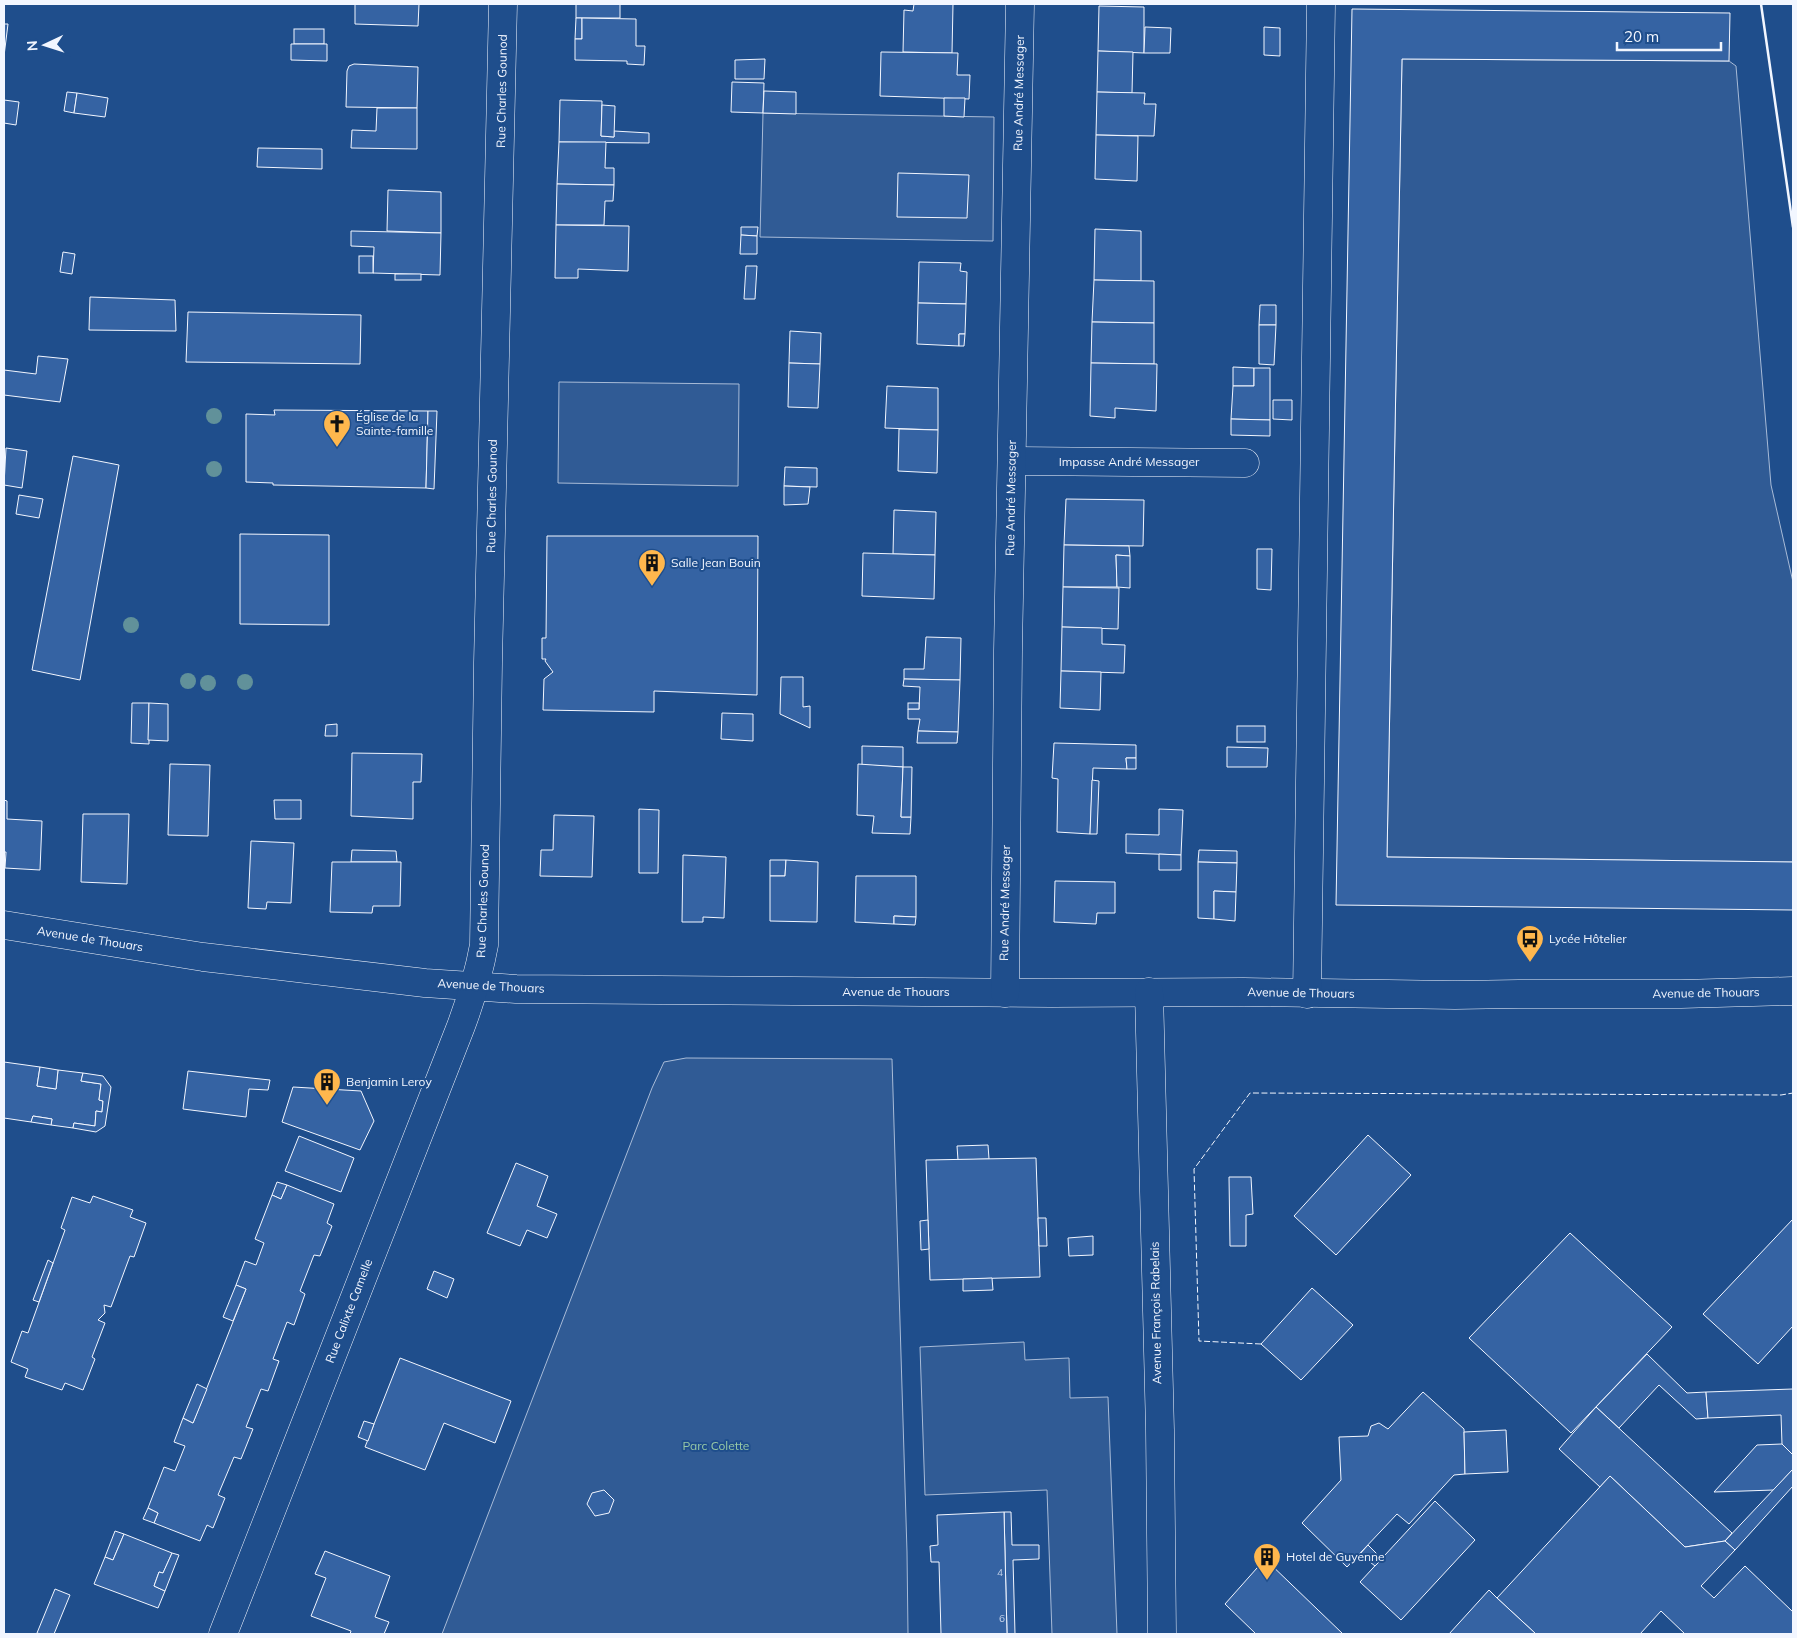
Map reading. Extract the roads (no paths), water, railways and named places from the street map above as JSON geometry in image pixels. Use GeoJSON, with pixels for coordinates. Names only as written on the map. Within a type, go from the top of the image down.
{"type":"FeatureCollection","features":[{"type":"Feature","properties":{"kind":"street","name":"Rue Charles Gounod"},"geometry":{"type":"LineString","coordinates":[[475,987],[484,945],[488,644],[503,4]]}},
{"type":"Feature","properties":{"kind":"street","name":"Rue André Messager"},"geometry":{"type":"LineString","coordinates":[[1005,993],[1008,651],[1020,4]]}},
{"type":"Feature","properties":{"kind":"street"},"geometry":{"type":"LineString","coordinates":[[1307,994],[1321,4]]}},
{"type":"Feature","properties":{"kind":"street","name":"Impasse André Messager"},"geometry":{"type":"LineString","coordinates":[[1012,461],[1246,463]]}},
{"type":"Feature","properties":{"kind":"street","name":"Avenue de Thouars"},"geometry":{"type":"LineString","coordinates":[[4,925],[203,957],[425,983],[516,989],[1455,995],[1681,994],[1793,991]]}},
{"type":"Feature","properties":{"kind":"street","name":"Rue Calixte Camelle"},"geometry":{"type":"LineString","coordinates":[[223,1634],[475,987]]}},
{"type":"Feature","properties":{"kind":"street","name":"Avenue François Rabelais"},"geometry":{"type":"LineString","coordinates":[[1148,992],[1160,1439],[1162,1634]]}},
{"type":"Feature","properties":{"kind":"place","name":"Église de la Sainte-famille"},"geometry":{"type":"Point","coordinates":[337,448]}},
{"type":"Feature","properties":{"kind":"place","name":"Salle Jean Bouin"},"geometry":{"type":"Point","coordinates":[652,587]}},
{"type":"Feature","properties":{"kind":"place","name":"Lycée Hôtelier"},"geometry":{"type":"Point","coordinates":[1530,963]}},
{"type":"Feature","properties":{"kind":"place","name":"Benjamin Leroy"},"geometry":{"type":"Point","coordinates":[327,1106]}},
{"type":"Feature","properties":{"kind":"place","name":"Hotel de Guyenne"},"geometry":{"type":"Point","coordinates":[1267,1581]}},
{"type":"Feature","properties":{"kind":"park label","name":"Parc Colette"},"geometry":{"type":"Point","coordinates":[716,1446]}}]}
